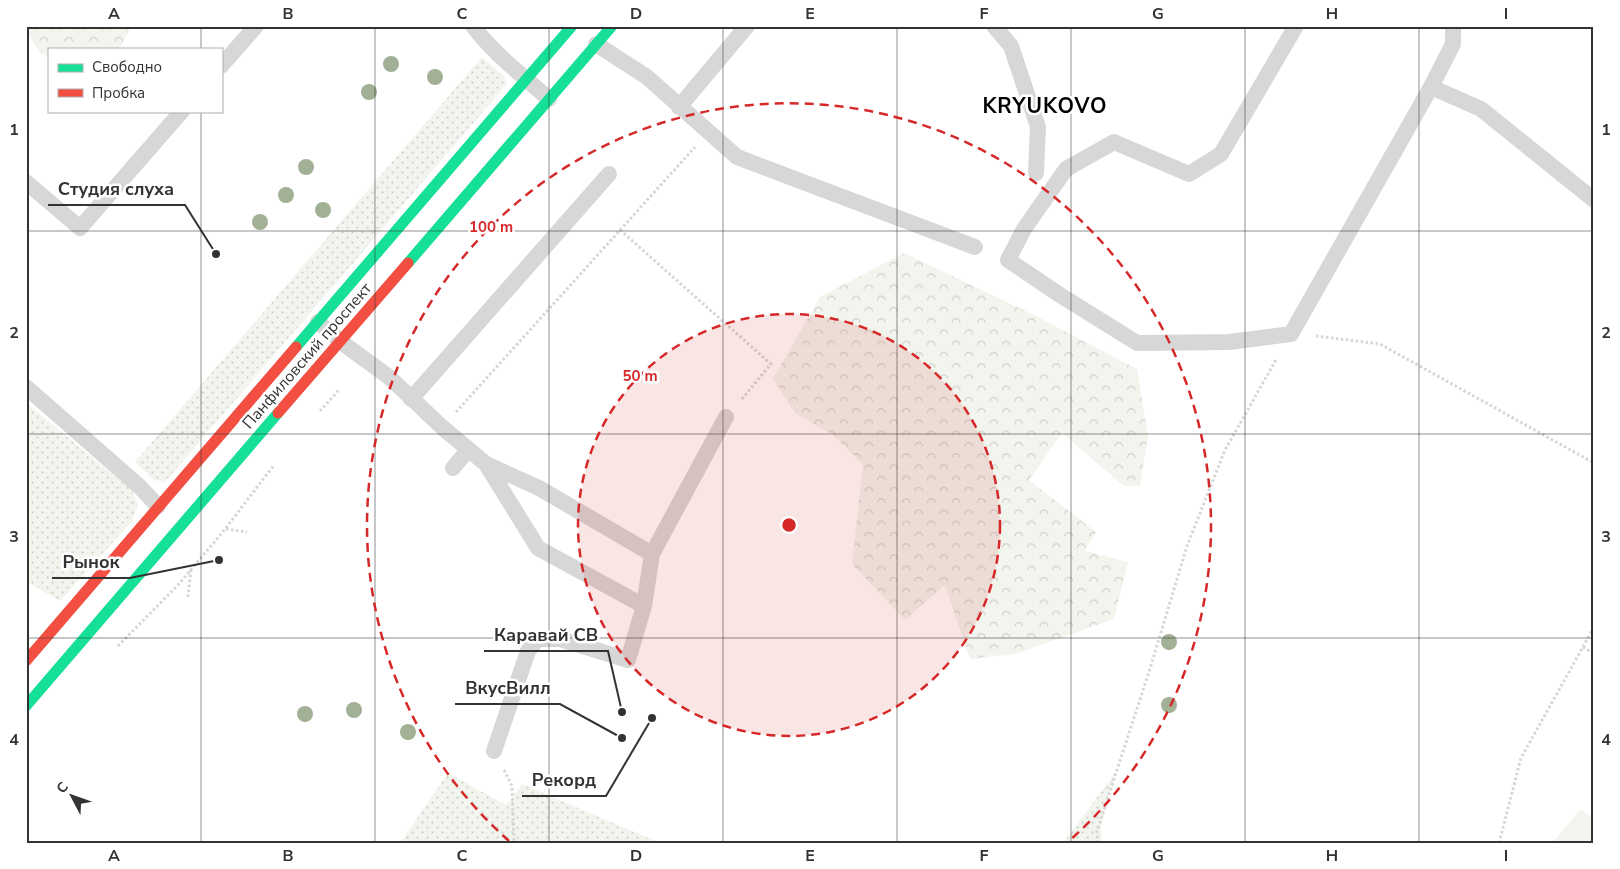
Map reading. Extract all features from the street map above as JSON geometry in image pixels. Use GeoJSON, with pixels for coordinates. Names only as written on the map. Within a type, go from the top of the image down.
{"type":"FeatureCollection","features":[{"type":"Feature","properties":{"kind":"main road","name":"Панфиловский проспект"},"geometry":{"type":"LineString","coordinates":[[26,661],[572,26]]}},
{"type":"Feature","properties":{"kind":"main road","name":"Панфиловский проспект"},"geometry":{"type":"LineString","coordinates":[[26,706],[549,99],[586,35],[612,26]]}},
{"type":"Feature","properties":{"kind":"lane"},"geometry":{"type":"LineString","coordinates":[[222,65],[256,26]]}},
{"type":"Feature","properties":{"kind":"lane"},"geometry":{"type":"LineString","coordinates":[[473,26],[494,50],[549,99]]}},
{"type":"Feature","properties":{"kind":"lane"},"geometry":{"type":"LineString","coordinates":[[679,107],[747,26]]}},
{"type":"Feature","properties":{"kind":"lane"},"geometry":{"type":"LineString","coordinates":[[994,26],[1011,46],[1038,128],[1036,172]]}},
{"type":"Feature","properties":{"kind":"lane"},"geometry":{"type":"LineString","coordinates":[[1296,26],[1221,154],[1189,174],[1114,142],[1066,170],[1024,228],[1008,260],[1137,343],[1229,342],[1291,334],[1431,87],[1453,44],[1453,26]]}},
{"type":"Feature","properties":{"kind":"lane"},"geometry":{"type":"LineString","coordinates":[[586,35],[647,77],[737,156],[975,247]]}},
{"type":"Feature","properties":{"kind":"lane"},"geometry":{"type":"LineString","coordinates":[[1431,87],[1481,110],[1594,200]]}},
{"type":"Feature","properties":{"kind":"lane"},"geometry":{"type":"LineString","coordinates":[[26,182],[80,228],[181,112]]}},
{"type":"Feature","properties":{"kind":"lane"},"geometry":{"type":"LineString","coordinates":[[411,399],[609,174]]}},
{"type":"Feature","properties":{"kind":"lane"},"geometry":{"type":"LineString","coordinates":[[318,322],[341,342],[389,377],[443,428],[486,464],[539,488],[652,554]]}},
{"type":"Feature","properties":{"kind":"lane"},"geometry":{"type":"LineString","coordinates":[[26,387],[139,486],[158,506]]}},
{"type":"Feature","properties":{"kind":"lane"},"geometry":{"type":"LineString","coordinates":[[494,751],[528,651],[538,639],[560,639],[628,660],[644,606],[652,554],[726,416]]}},
{"type":"Feature","properties":{"kind":"lane"},"geometry":{"type":"LineString","coordinates":[[453,468],[468,450]]}},
{"type":"Feature","properties":{"kind":"lane"},"geometry":{"type":"LineString","coordinates":[[486,464],[538,548],[644,606]]}},
{"type":"Feature","properties":{"kind":"path"},"geometry":{"type":"LineString","coordinates":[[443,428],[709,132]]}},
{"type":"Feature","properties":{"kind":"path"},"geometry":{"type":"LineString","coordinates":[[620,230],[771,364],[726,416]]}},
{"type":"Feature","properties":{"kind":"path"},"geometry":{"type":"LineString","coordinates":[[1098,843],[1096,831],[1149,672],[1187,546],[1225,450],[1291,334],[1380,344],[1594,463]]}},
{"type":"Feature","properties":{"kind":"path"},"geometry":{"type":"LineString","coordinates":[[320,412],[339,390]]}},
{"type":"Feature","properties":{"kind":"path"},"geometry":{"type":"LineString","coordinates":[[112,652],[178,585],[225,529],[276,463]]}},
{"type":"Feature","properties":{"kind":"path"},"geometry":{"type":"LineString","coordinates":[[225,529],[247,532]]}},
{"type":"Feature","properties":{"kind":"path"},"geometry":{"type":"LineString","coordinates":[[188,597],[191,568]]}},
{"type":"Feature","properties":{"kind":"path"},"geometry":{"type":"LineString","coordinates":[[1499,843],[1521,758],[1594,627]]}},
{"type":"Feature","properties":{"kind":"path"},"geometry":{"type":"LineString","coordinates":[[1583,647],[1594,654]]}},
{"type":"Feature","properties":{"kind":"path"},"geometry":{"type":"LineString","coordinates":[[494,751],[512,786],[514,843]]}},
{"type":"Feature","properties":{"kind":"green space"},"geometry":{"type":"Polygon","coordinates":[[[26,26],[131,26],[120,48],[48,48],[48,57],[40,53],[26,32],[26,26]]]}},
{"type":"Feature","properties":{"kind":"green space"},"geometry":{"type":"Polygon","coordinates":[[[482,57],[505,77],[506,85],[165,482],[154,480],[135,462],[482,57]]]}},
{"type":"Feature","properties":{"kind":"green space"},"geometry":{"type":"Polygon","coordinates":[[[904,253],[1036,316],[1137,369],[1148,436],[1140,486],[1124,486],[1062,433],[1029,480],[1096,532],[1085,551],[1128,562],[1114,619],[1015,654],[970,659],[945,585],[905,620],[852,564],[863,465],[833,435],[795,413],[773,379],[820,297],[904,253]]]}},
{"type":"Feature","properties":{"kind":"green space"},"geometry":{"type":"Polygon","coordinates":[[[26,403],[131,489],[138,504],[133,520],[60,601],[26,581],[26,403]]]}},
{"type":"Feature","properties":{"kind":"green space"},"geometry":{"type":"Polygon","coordinates":[[[448,773],[506,805],[522,784],[660,843],[400,843],[448,773]]]}},
{"type":"Feature","properties":{"kind":"green space"},"geometry":{"type":"Polygon","coordinates":[[[1115,773],[1101,826],[1102,843],[1063,843],[1115,773]]]}},
{"type":"Feature","properties":{"kind":"green space"},"geometry":{"type":"Polygon","coordinates":[[[1581,809],[1594,820],[1594,843],[1552,843],[1581,809]]]}},
{"type":"Feature","properties":{"kind":"traffic: fast"},"geometry":{"type":"LineString","coordinates":[[296,347],[572,26]]}},
{"type":"Feature","properties":{"kind":"traffic: fast"},"geometry":{"type":"LineString","coordinates":[[408,263],[612,26]]}},
{"type":"Feature","properties":{"kind":"traffic: fast"},"geometry":{"type":"LineString","coordinates":[[26,706],[278,413]]}},
{"type":"Feature","properties":{"kind":"traffic: jam"},"geometry":{"type":"LineString","coordinates":[[278,413],[408,263]]}},
{"type":"Feature","properties":{"kind":"traffic: jam"},"geometry":{"type":"LineString","coordinates":[[26,661],[296,347]]}},
{"type":"Feature","properties":{"kind":"place","name":"Студия слуха"},"geometry":{"type":"Point","coordinates":[216,254]}},
{"type":"Feature","properties":{"kind":"place","name":"Рынок"},"geometry":{"type":"Point","coordinates":[219,560]}},
{"type":"Feature","properties":{"kind":"place","name":"Каравай СВ"},"geometry":{"type":"Point","coordinates":[622,712]}},
{"type":"Feature","properties":{"kind":"place","name":"Рекорд"},"geometry":{"type":"Point","coordinates":[652,718]}},
{"type":"Feature","properties":{"kind":"place","name":"ВкусВилл"},"geometry":{"type":"Point","coordinates":[622,738]}},
{"type":"Feature","properties":{"kind":"district","name":"KRYUKOVO"},"geometry":{"type":"Point","coordinates":[1045,106]}}]}
